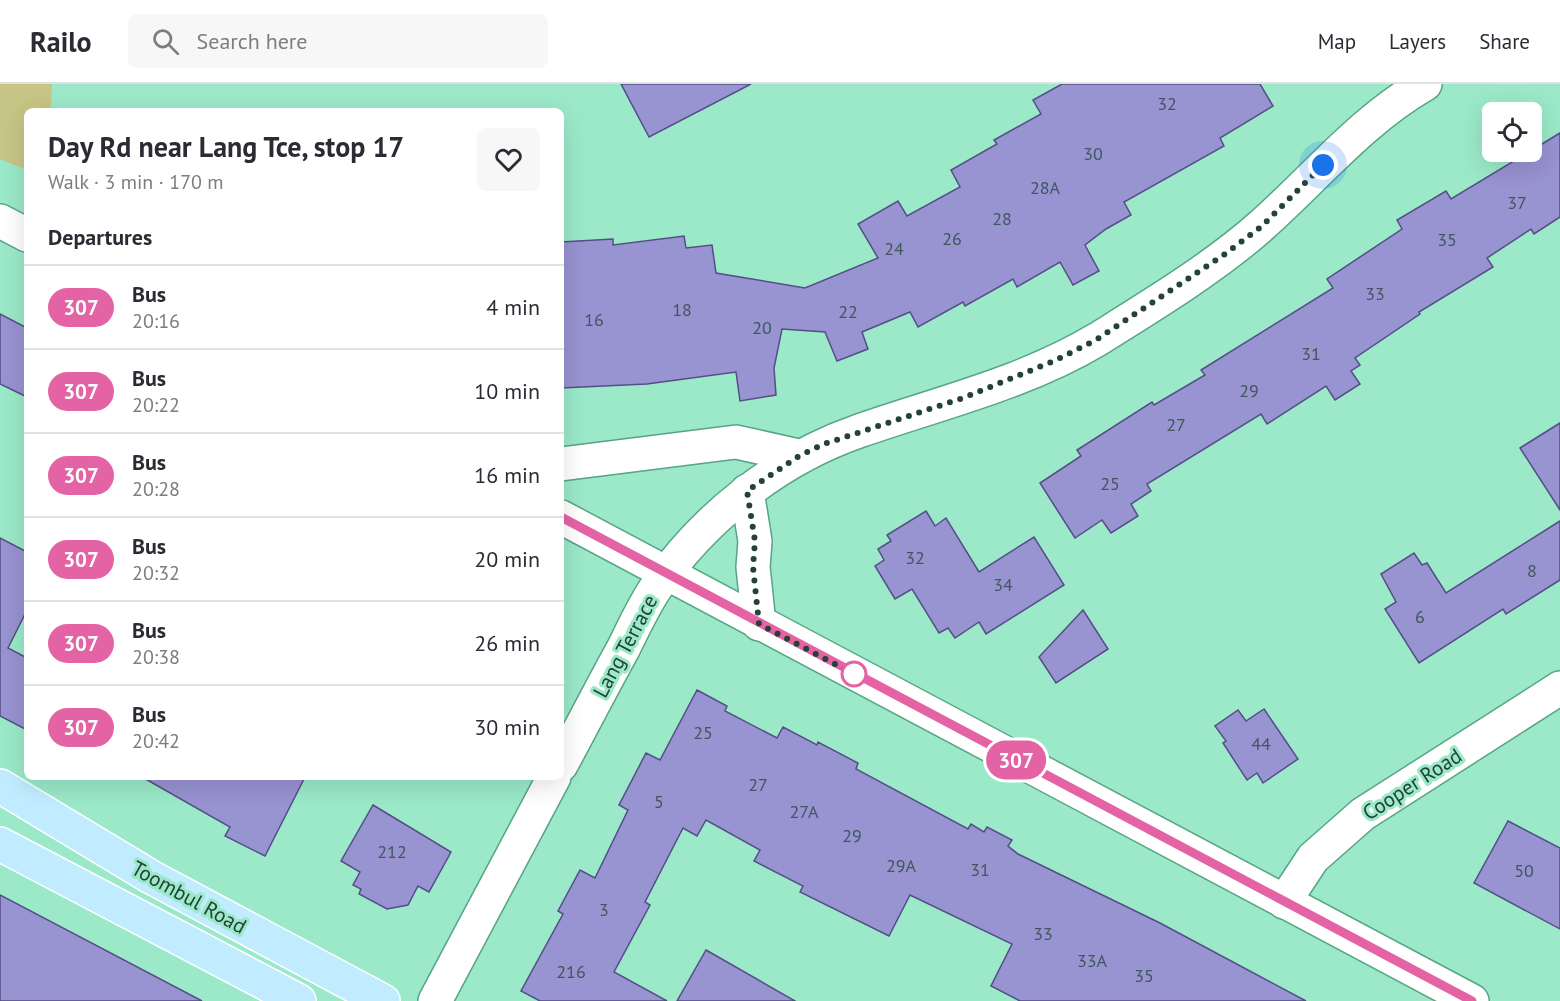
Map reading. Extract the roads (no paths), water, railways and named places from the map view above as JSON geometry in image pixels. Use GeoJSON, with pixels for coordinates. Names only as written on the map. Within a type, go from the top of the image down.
{"type":"FeatureCollection","features":[{"type":"Feature","properties":{"kind":"main road","name":"Toombul Road"},"geometry":{"type":"LineString","coordinates":[[0,786],[161,882],[383,1001]]}},
{"type":"Feature","properties":{"kind":"main road","name":"Toombul Road"},"geometry":{"type":"LineString","coordinates":[[0,843],[299,1001]]}},
{"type":"Feature","properties":{"kind":"street","name":"Lang Terrace"},"geometry":{"type":"LineString","coordinates":[[564,759],[654,590],[723,511],[747,491],[799,456],[859,431],[963,398],[1054,361],[1096,340],[1225,254],[1262,226],[1371,121],[1425,84]]}},
{"type":"Feature","properties":{"kind":"street"},"geometry":{"type":"LineString","coordinates":[[0,221],[24,233]]}},
{"type":"Feature","properties":{"kind":"street"},"geometry":{"type":"LineString","coordinates":[[564,464],[736,442],[799,456]]}},
{"type":"Feature","properties":{"kind":"street"},"geometry":{"type":"LineString","coordinates":[[747,491],[755,541],[753,567],[759,624]]}},
{"type":"Feature","properties":{"kind":"street"},"geometry":{"type":"LineString","coordinates":[[564,520],[1472,1001]]}},
{"type":"Feature","properties":{"kind":"street","name":"Cooper Road"},"geometry":{"type":"LineString","coordinates":[[1284,902],[1313,858],[1363,814],[1560,688]]}},
{"type":"Feature","properties":{"kind":"street"},"geometry":{"type":"LineString","coordinates":[[435,1001],[552,780]]}}]}
